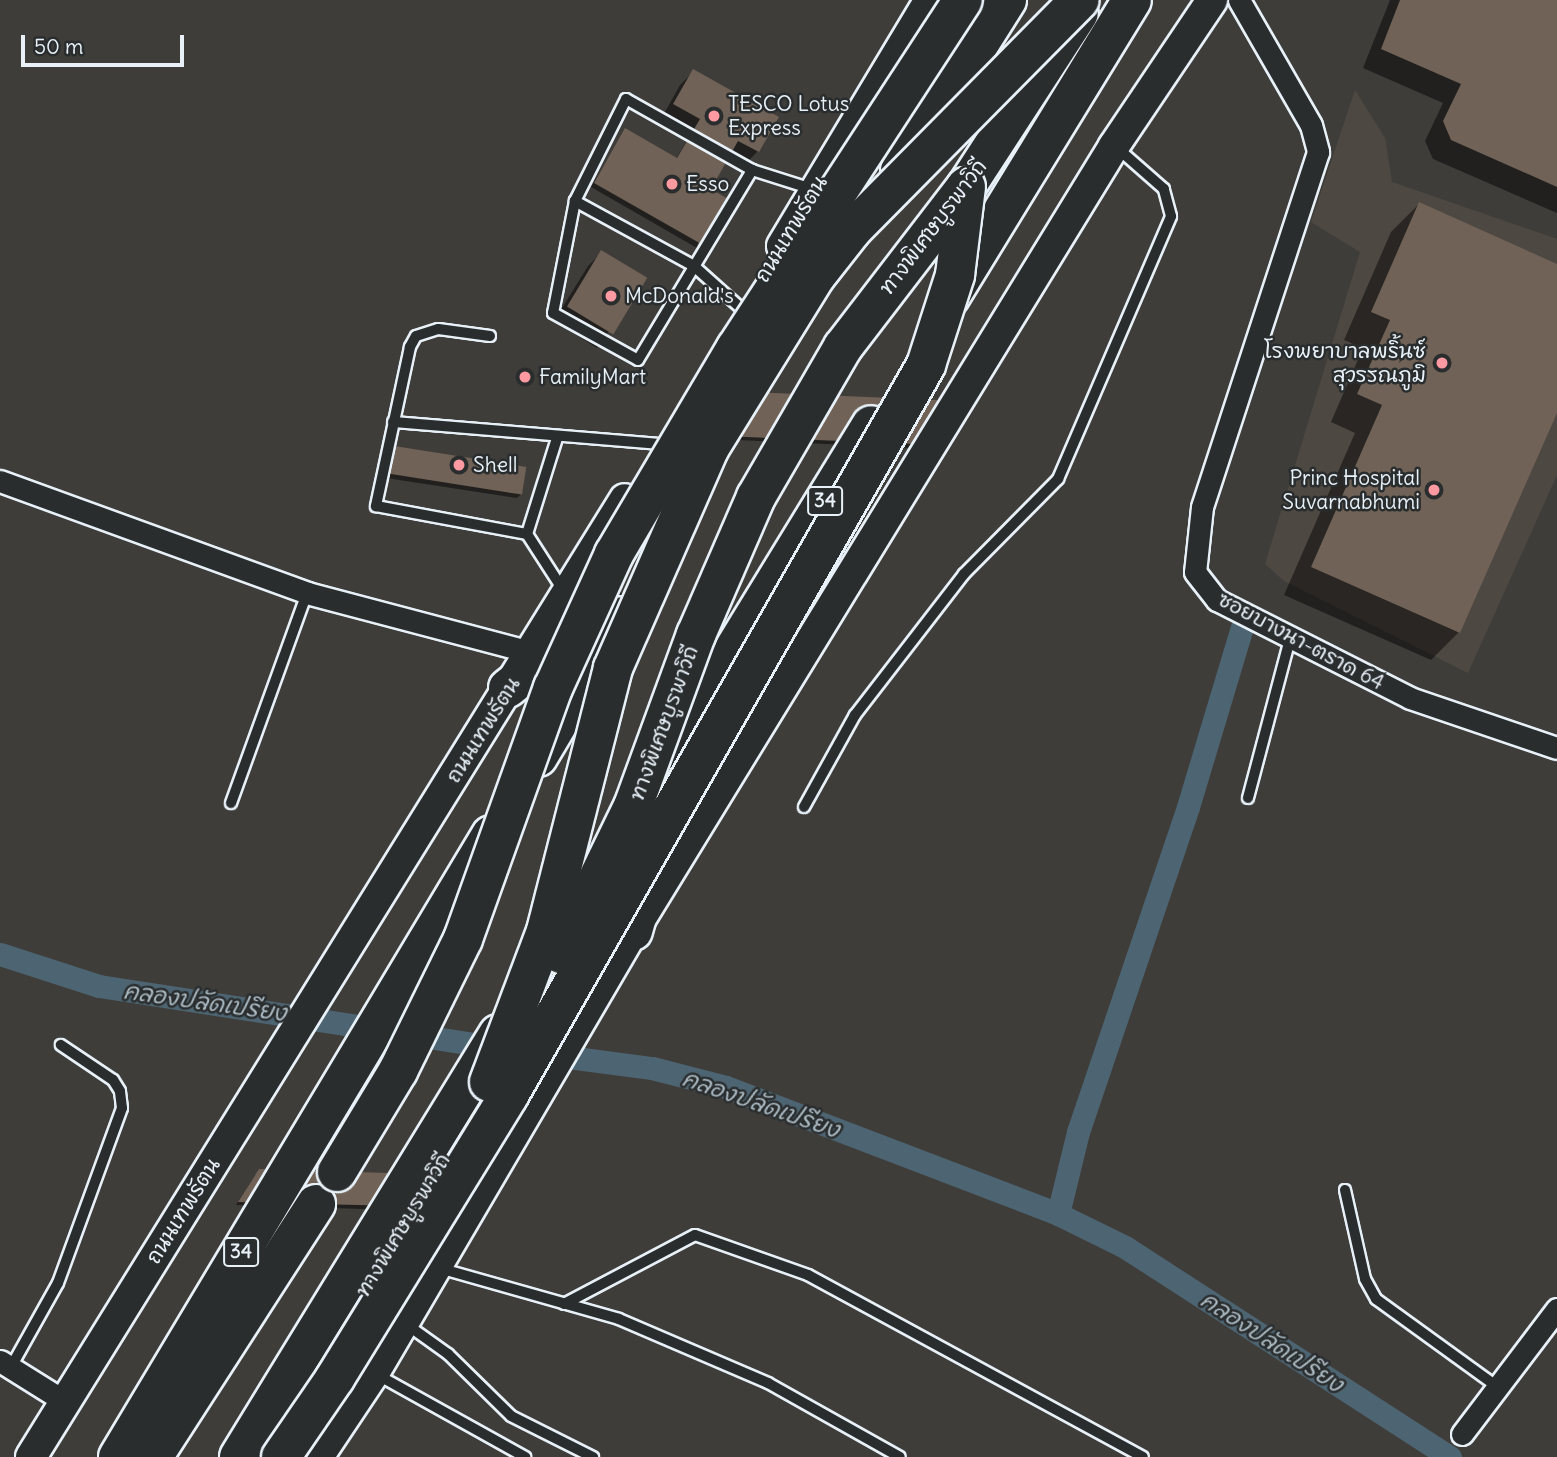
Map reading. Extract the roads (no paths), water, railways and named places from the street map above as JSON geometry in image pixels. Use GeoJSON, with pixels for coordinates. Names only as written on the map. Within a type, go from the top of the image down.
{"type":"FeatureCollection","features":[{"type":"Feature","properties":{"kind":"highway"},"geometry":{"type":"LineString","coordinates":[[337,1172],[404,1060],[458,950],[553,688],[614,554],[736,348],[963,0]]}},
{"type":"Feature","properties":{"kind":"highway","name":"34"},"geometry":{"type":"LineString","coordinates":[[118,1457],[646,577],[1007,0]]}},
{"type":"Feature","properties":{"kind":"highway"},"geometry":{"type":"LineString","coordinates":[[484,1073],[546,931],[613,668],[709,449],[816,276],[853,229],[1080,0]]}},
{"type":"Feature","properties":{"kind":"highway","name":"ทางพิเศษบูรพาวิถี"},"geometry":{"type":"LineString","coordinates":[[255,1457],[318,1366],[484,1073],[611,858],[696,635],[756,497],[843,347],[966,187],[1088,0]]}},
{"type":"Feature","properties":{"kind":"highway","name":"34"},"geometry":{"type":"LineString","coordinates":[[239,1457],[484,1073],[518,1002],[1132,0]]}},
{"type":"Feature","properties":{"kind":"highway"},"geometry":{"type":"LineString","coordinates":[[281,1457],[335,1378],[509,1095],[921,375],[939,333],[955,275],[966,187]]}},
{"type":"Feature","properties":{"kind":"highway"},"geometry":{"type":"LineString","coordinates":[[508,688],[646,577]]}},
{"type":"Feature","properties":{"kind":"highway"},"geometry":{"type":"LineString","coordinates":[[633,931],[693,715]]}},
{"type":"Feature","properties":{"kind":"highway"},"geometry":{"type":"LineString","coordinates":[[153,1457],[316,1204]]}},
{"type":"Feature","properties":{"kind":"main road","name":"ถนนเทพรัตน"},"geometry":{"type":"LineString","coordinates":[[31,1457],[743,310],[930,0]]}},
{"type":"Feature","properties":{"kind":"main road"},"geometry":{"type":"LineString","coordinates":[[318,1457],[374,1373],[633,931],[1114,145],[1212,0]]}},
{"type":"Feature","properties":{"kind":"street","name":"ซอยบางนา-ตราด 64"},"geometry":{"type":"LineString","coordinates":[[1239,0],[1311,125],[1318,152],[1202,507],[1195,572],[1217,600],[1410,698],[1557,748]]}},
{"type":"Feature","properties":{"kind":"street"},"geometry":{"type":"LineString","coordinates":[[0,481],[306,593],[531,652]]}},
{"type":"Feature","properties":{"kind":"street"},"geometry":{"type":"LineString","coordinates":[[1462,1434],[1557,1309]]}},
{"type":"Feature","properties":{"kind":"street"},"geometry":{"type":"LineString","coordinates":[[6,1364],[64,1401]]}},
{"type":"Feature","properties":{"kind":"lane"},"geometry":{"type":"LineString","coordinates":[[752,170],[638,360],[553,313],[575,201],[626,99],[752,170],[815,190]]}},
{"type":"Feature","properties":{"kind":"lane"},"geometry":{"type":"LineString","coordinates":[[804,807],[855,715],[964,574],[1058,479],[1171,216],[1164,189],[1114,145]]}},
{"type":"Feature","properties":{"kind":"lane"},"geometry":{"type":"LineString","coordinates":[[575,201],[694,266],[743,310]]}},
{"type":"Feature","properties":{"kind":"lane"},"geometry":{"type":"LineString","coordinates":[[489,336],[438,329],[416,336],[410,346],[376,506],[527,534],[567,595]]}},
{"type":"Feature","properties":{"kind":"lane"},"geometry":{"type":"LineString","coordinates":[[393,422],[557,438],[658,444]]}},
{"type":"Feature","properties":{"kind":"lane"},"geometry":{"type":"LineString","coordinates":[[527,534],[557,438]]}},
{"type":"Feature","properties":{"kind":"lane"},"geometry":{"type":"LineString","coordinates":[[231,803],[306,593]]}},
{"type":"Feature","properties":{"kind":"lane"},"geometry":{"type":"LineString","coordinates":[[1248,798],[1290,639]]}},
{"type":"Feature","properties":{"kind":"lane"},"geometry":{"type":"LineString","coordinates":[[6,1364],[58,1283],[122,1108],[120,1091],[113,1080],[61,1045]]}},
{"type":"Feature","properties":{"kind":"lane"},"geometry":{"type":"LineString","coordinates":[[1345,1190],[1365,1279],[1377,1299],[1496,1386]]}},
{"type":"Feature","properties":{"kind":"lane"},"geometry":{"type":"LineString","coordinates":[[564,1304],[695,1235],[808,1275],[1143,1457]]}},
{"type":"Feature","properties":{"kind":"lane"},"geometry":{"type":"LineString","coordinates":[[436,1267],[619,1319],[768,1383],[900,1457]]}},
{"type":"Feature","properties":{"kind":"lane"},"geometry":{"type":"LineString","coordinates":[[403,1323],[448,1354],[511,1416],[593,1457]]}},
{"type":"Feature","properties":{"kind":"lane"},"geometry":{"type":"LineString","coordinates":[[374,1373],[525,1457]]}},
{"type":"Feature","properties":{"kind":"waterway"},"geometry":{"type":"LineString","coordinates":[[1058,1214],[1078,1132],[1188,807],[1244,620]]}},
{"type":"Feature","properties":{"kind":"waterway","name":"คลองปลัดเปรียง"},"geometry":{"type":"LineString","coordinates":[[0,954],[99,986],[500,1048]]}},
{"type":"Feature","properties":{"kind":"waterway","name":"คลองปลัดเปรียง"},"geometry":{"type":"LineString","coordinates":[[545,1054],[652,1068],[726,1087],[1058,1214],[1125,1247],[1450,1457]]}},
{"type":"Feature","properties":{"kind":"place","name":"TESCO Lotus Express"},"geometry":{"type":"Point","coordinates":[714,116]}},
{"type":"Feature","properties":{"kind":"place","name":"Esso"},"geometry":{"type":"Point","coordinates":[672,184]}},
{"type":"Feature","properties":{"kind":"place","name":"McDonald's"},"geometry":{"type":"Point","coordinates":[611,296]}},
{"type":"Feature","properties":{"kind":"place","name":"โรงพยาบาลพริ้นซ์ สุวรรณภูมิ"},"geometry":{"type":"Point","coordinates":[1442,363]}},
{"type":"Feature","properties":{"kind":"place","name":"FamilyMart"},"geometry":{"type":"Point","coordinates":[525,377]}},
{"type":"Feature","properties":{"kind":"place","name":"Shell"},"geometry":{"type":"Point","coordinates":[459,465]}},
{"type":"Feature","properties":{"kind":"place","name":"Princ Hospital Suvarnabhumi"},"geometry":{"type":"Point","coordinates":[1434,490]}}]}
